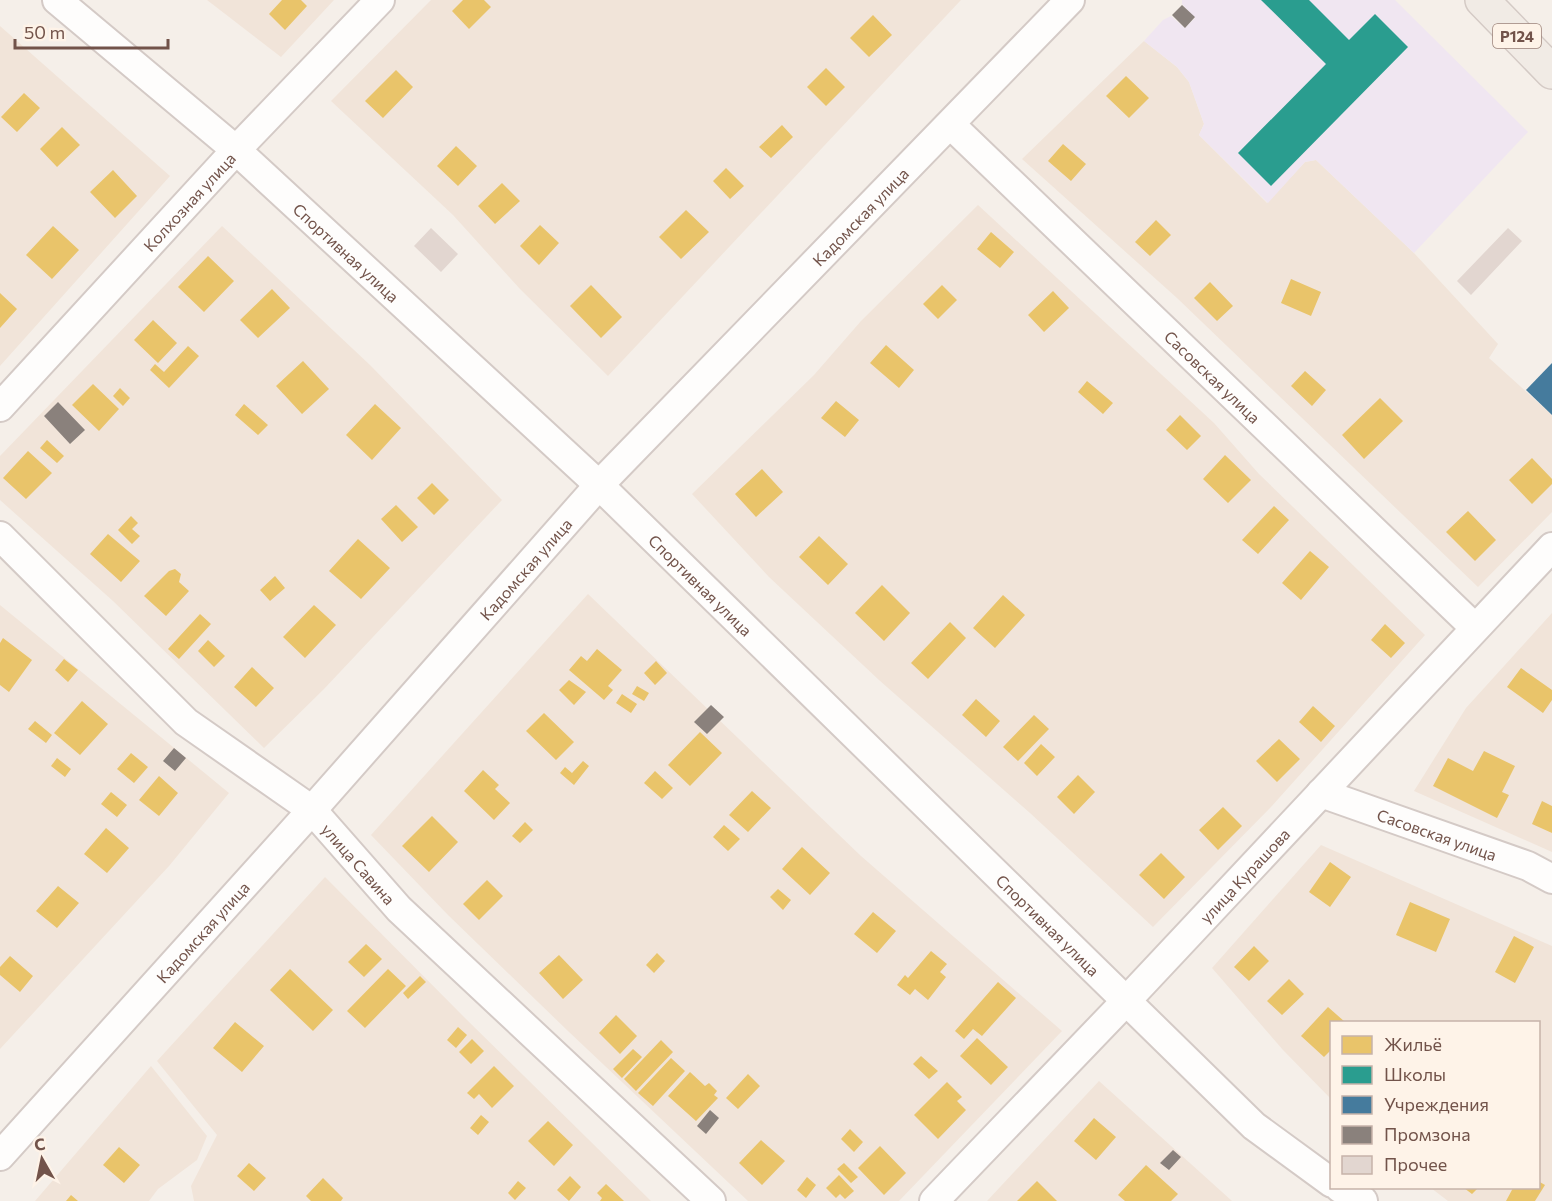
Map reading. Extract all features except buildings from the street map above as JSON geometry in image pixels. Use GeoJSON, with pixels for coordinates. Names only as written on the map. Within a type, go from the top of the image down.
{"type":"FeatureCollection","features":[{"type":"Feature","properties":{"kind":"main road","name":"Р124"},"geometry":{"type":"LineString","coordinates":[[1482,0],[1552,72]]}},
{"type":"Feature","properties":{"kind":"street","name":"Спортивная улица"},"geometry":{"type":"LineString","coordinates":[[57,0],[236,150],[599,485],[1254,1126],[1330,1182]]}},
{"type":"Feature","properties":{"kind":"street","name":"Колхозная улица"},"geometry":{"type":"LineString","coordinates":[[0,407],[236,150],[380,0]]}},
{"type":"Feature","properties":{"kind":"street","name":"Кадомская улица"},"geometry":{"type":"LineString","coordinates":[[0,1155],[312,810],[599,485],[1070,0]]}},
{"type":"Feature","properties":{"kind":"street","name":"Сасовская улица"},"geometry":{"type":"LineString","coordinates":[[951,124],[1474,627]]}},
{"type":"Feature","properties":{"kind":"street","name":"улица Савина"},"geometry":{"type":"LineString","coordinates":[[0,536],[186,722],[312,810],[399,909],[711,1201]]}},
{"type":"Feature","properties":{"kind":"street","name":"улица Курашова"},"geometry":{"type":"LineString","coordinates":[[934,1201],[1127,1000],[1474,627],[1552,547]]}},
{"type":"Feature","properties":{"kind":"street","name":"Сасовская улица"},"geometry":{"type":"LineString","coordinates":[[1321,793],[1528,866],[1552,879]]}},
{"type":"Feature","properties":{"kind":"street"},"geometry":{"type":"LineString","coordinates":[[1342,1189],[1363,1201]]}},
{"type":"Feature","properties":{"kind":"shaded area"},"geometry":{"type":"Polygon","coordinates":[[[207,0],[334,0],[281,57],[207,0]]]}},
{"type":"Feature","properties":{"kind":"shaded area"},"geometry":{"type":"Polygon","coordinates":[[[431,0],[961,0],[608,376],[520,289],[453,215],[331,101],[431,0]]]}},
{"type":"Feature","properties":{"kind":"shaded area"},"geometry":{"type":"Polygon","coordinates":[[[1182,0],[1395,0],[1528,132],[1414,253],[1316,160],[1305,162],[1268,203],[1199,135],[1204,124],[1189,82],[1177,67],[1144,41],[1163,20],[1171,16],[1185,28],[1195,18],[1182,4],[1182,0]]]}},
{"type":"Feature","properties":{"kind":"shaded area"},"geometry":{"type":"Polygon","coordinates":[[[0,26],[170,176],[0,366],[0,26]]]}},
{"type":"Feature","properties":{"kind":"shaded area"},"geometry":{"type":"Polygon","coordinates":[[[1144,41],[1177,67],[1189,82],[1204,124],[1199,135],[1267,203],[1305,162],[1316,160],[1414,253],[1498,344],[1489,358],[1552,415],[1552,512],[1478,587],[1177,298],[1022,159],[1144,41]]]}},
{"type":"Feature","properties":{"kind":"shaded area"},"geometry":{"type":"Polygon","coordinates":[[[978,205],[1214,423],[1259,474],[1425,635],[1271,807],[1153,927],[1030,813],[879,680],[769,577],[692,494],[814,375],[861,321],[978,205]]]}},
{"type":"Feature","properties":{"kind":"shaded area"},"geometry":{"type":"Polygon","coordinates":[[[222,226],[370,365],[502,500],[324,689],[264,748],[113,601],[0,500],[0,456],[222,226]]]}},
{"type":"Feature","properties":{"kind":"shaded area"},"geometry":{"type":"Polygon","coordinates":[[[588,594],[861,856],[1062,1031],[899,1201],[748,1201],[448,915],[371,835],[588,594]]]}},
{"type":"Feature","properties":{"kind":"shaded area"},"geometry":{"type":"Polygon","coordinates":[[[0,605],[229,793],[169,866],[0,1049],[0,605]]]}},
{"type":"Feature","properties":{"kind":"shaded area"},"geometry":{"type":"Polygon","coordinates":[[[1552,613],[1552,852],[1414,791],[1466,708],[1552,613]]]}},
{"type":"Feature","properties":{"kind":"shaded area"},"geometry":{"type":"Polygon","coordinates":[[[1321,845],[1552,946],[1552,1201],[1448,1201],[1432,1189],[1540,1189],[1540,1021],[1330,1021],[1330,1098],[1283,1050],[1212,968],[1321,845]]]}},
{"type":"Feature","properties":{"kind":"shaded area"},"geometry":{"type":"Polygon","coordinates":[[[325,877],[651,1201],[194,1201],[191,1186],[217,1135],[157,1061],[325,877]]]}},
{"type":"Feature","properties":{"kind":"shaded area"},"geometry":{"type":"Polygon","coordinates":[[[151,1066],[207,1136],[197,1160],[158,1189],[149,1201],[35,1201],[151,1066]]]}},
{"type":"Feature","properties":{"kind":"shaded area"},"geometry":{"type":"Polygon","coordinates":[[[1099,1081],[1232,1201],[987,1201],[1099,1081]]]}}]}
